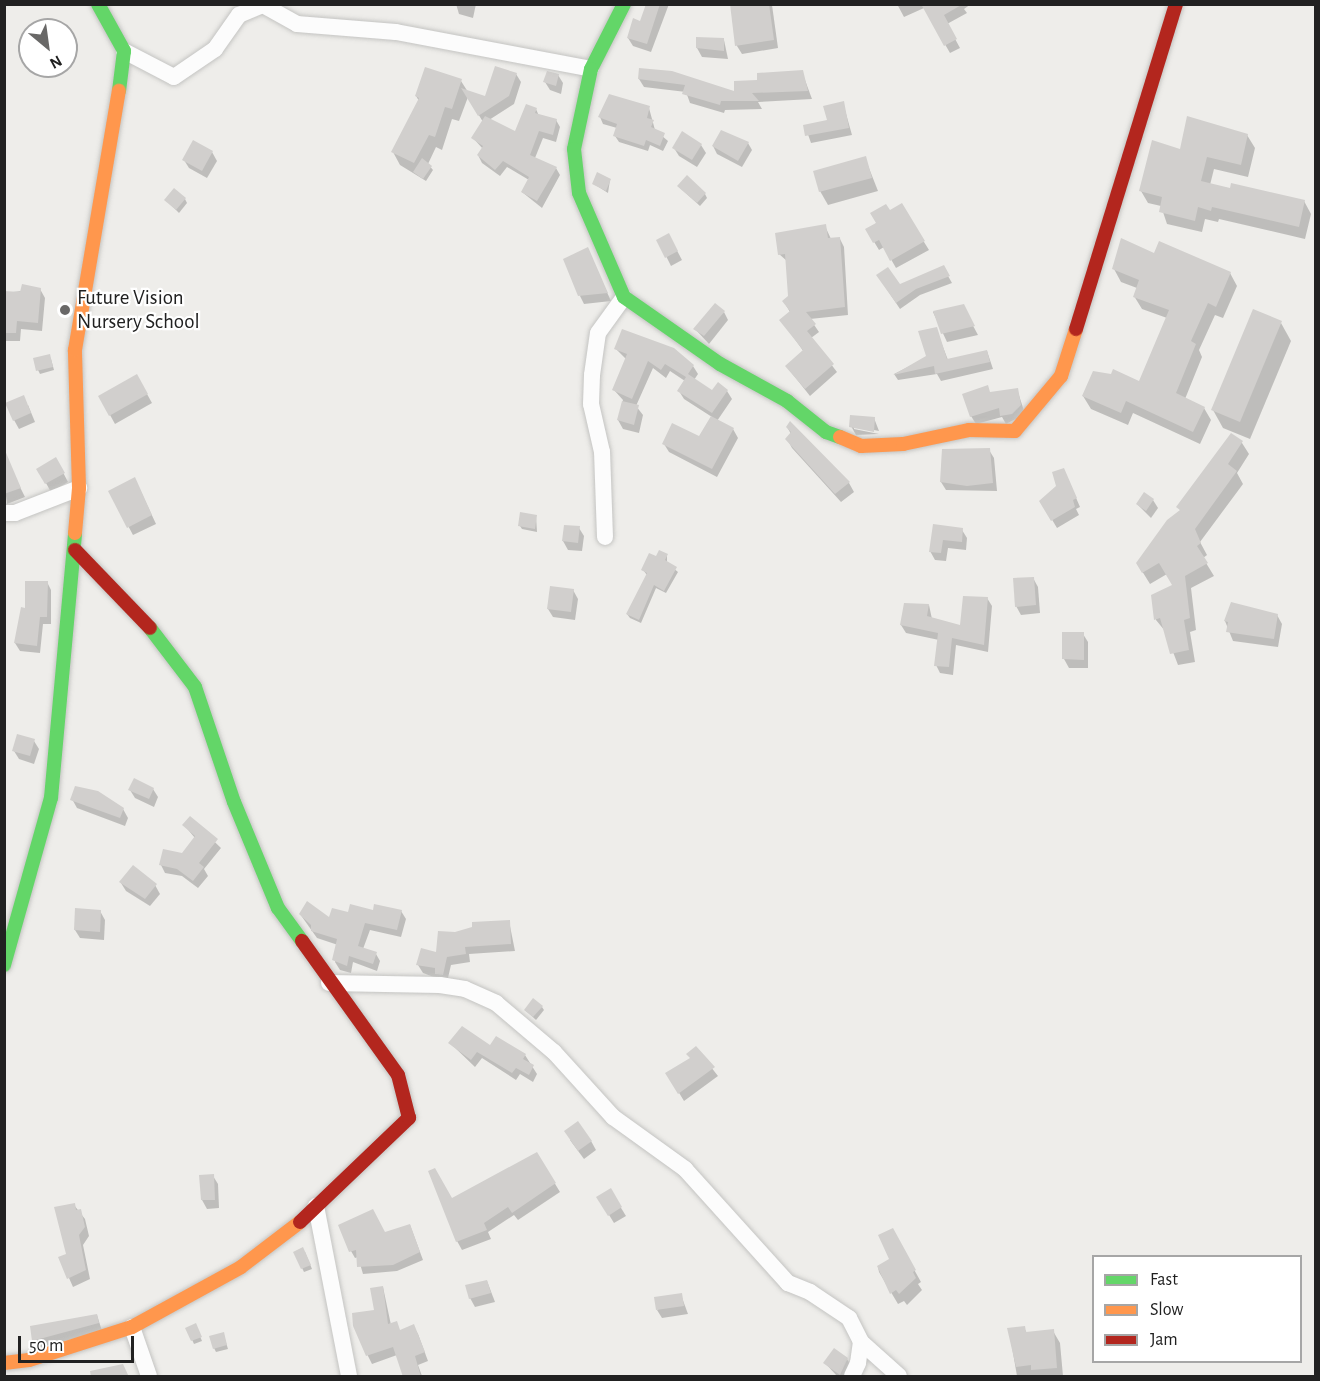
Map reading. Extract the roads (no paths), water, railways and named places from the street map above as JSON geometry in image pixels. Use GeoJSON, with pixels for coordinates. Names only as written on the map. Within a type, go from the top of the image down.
{"type":"FeatureCollection","features":[{"type":"Feature","properties":{"kind":"street"},"geometry":{"type":"LineString","coordinates":[[98,4],[124,51],[162,74],[174,77],[215,49],[239,15],[262,5],[297,24],[396,32],[591,69]]}},
{"type":"Feature","properties":{"kind":"street"},"geometry":{"type":"LineString","coordinates":[[624,4],[591,69],[574,149],[579,193],[624,297],[843,441],[861,446],[903,444],[969,430],[1015,431],[1061,376],[1176,4]]}},
{"type":"Feature","properties":{"kind":"street"},"geometry":{"type":"LineString","coordinates":[[4,965],[51,798],[79,488],[75,350],[110,154],[124,51]]}},
{"type":"Feature","properties":{"kind":"street"},"geometry":{"type":"LineString","coordinates":[[605,537],[602,452],[591,404],[592,375],[598,333],[624,297]]}},
{"type":"Feature","properties":{"kind":"street"},"geometry":{"type":"LineString","coordinates":[[4,513],[36,506],[79,488]]}},
{"type":"Feature","properties":{"kind":"street"},"geometry":{"type":"LineString","coordinates":[[4,1363],[40,1357],[132,1327],[241,1267],[316,1206],[409,1118],[398,1075],[329,983],[278,908],[234,802],[195,687],[162,641],[75,550]]}},
{"type":"Feature","properties":{"kind":"street"},"geometry":{"type":"LineString","coordinates":[[329,983],[440,985],[465,989],[496,1003],[554,1052],[613,1117],[685,1168],[788,1283],[810,1292],[849,1318],[861,1342],[899,1377]]}},
{"type":"Feature","properties":{"kind":"street"},"geometry":{"type":"LineString","coordinates":[[316,1206],[349,1377]]}},
{"type":"Feature","properties":{"kind":"street"},"geometry":{"type":"LineString","coordinates":[[132,1327],[149,1377]]}},
{"type":"Feature","properties":{"kind":"street"},"geometry":{"type":"LineString","coordinates":[[852,1377],[861,1342]]}},
{"type":"Feature","properties":{"kind":"place","name":"Future Vision Nursery School"},"geometry":{"type":"Point","coordinates":[65,310]}}]}
